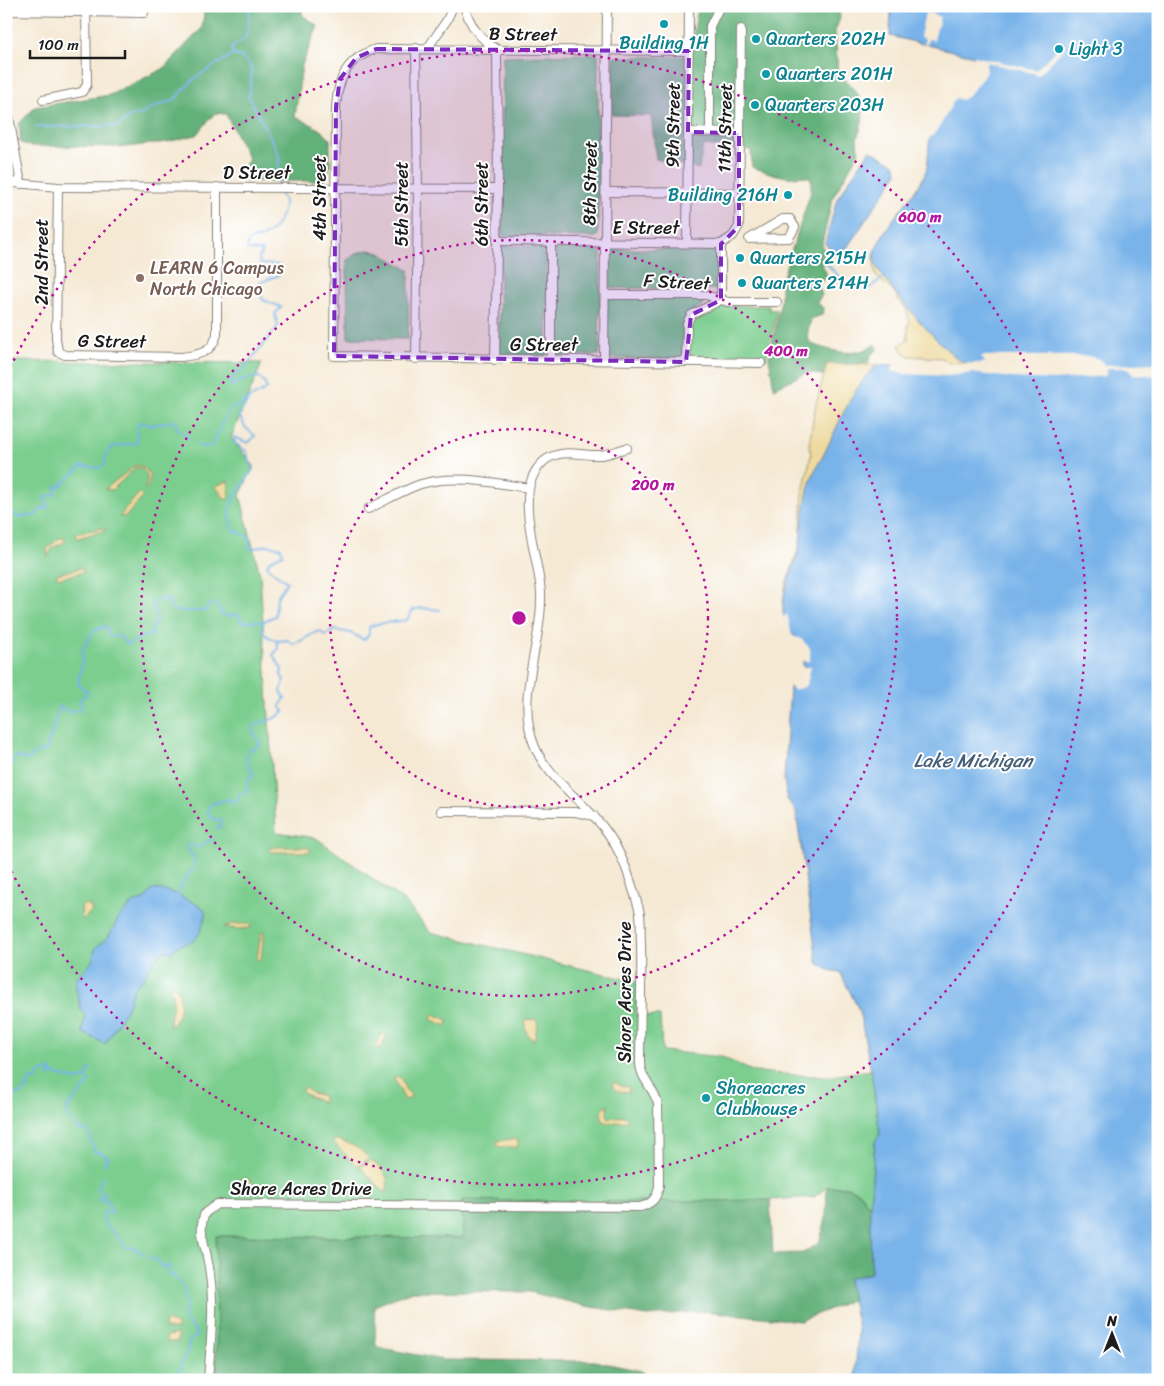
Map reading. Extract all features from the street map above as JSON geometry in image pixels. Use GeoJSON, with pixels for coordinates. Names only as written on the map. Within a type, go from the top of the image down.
{"type":"FeatureCollection","features":[{"type":"Feature","properties":{"kind":"street"},"geometry":{"type":"LineString","coordinates":[[427,49],[447,20],[453,6]]}},
{"type":"Feature","properties":{"kind":"street"},"geometry":{"type":"LineString","coordinates":[[464,6],[474,30],[482,39],[497,49]]}},
{"type":"Feature","properties":{"kind":"street","name":"8th Street"},"geometry":{"type":"LineString","coordinates":[[604,360],[606,6]]}},
{"type":"Feature","properties":{"kind":"street","name":"9th Street"},"geometry":{"type":"LineString","coordinates":[[686,243],[689,6]]}},
{"type":"Feature","properties":{"kind":"street"},"geometry":{"type":"LineString","coordinates":[[710,132],[710,26],[720,6]]}},
{"type":"Feature","properties":{"kind":"street"},"geometry":{"type":"LineString","coordinates":[[6,31],[8,9],[86,9],[144,13]]}},
{"type":"Feature","properties":{"kind":"street"},"geometry":{"type":"LineString","coordinates":[[43,100],[82,92],[87,85],[86,9]]}},
{"type":"Feature","properties":{"kind":"street","name":"11th Street"},"geometry":{"type":"LineString","coordinates":[[738,226],[741,29]]}},
{"type":"Feature","properties":{"kind":"street","name":"B Street"},"geometry":{"type":"LineString","coordinates":[[359,56],[376,49],[416,48],[689,51]]}},
{"type":"Feature","properties":{"kind":"street","name":"5th Street"},"geometry":{"type":"LineString","coordinates":[[416,48],[418,188],[416,359]]}},
{"type":"Feature","properties":{"kind":"street","name":"6th Street"},"geometry":{"type":"LineString","coordinates":[[495,360],[498,241],[497,49]]}},
{"type":"Feature","properties":{"kind":"street","name":"4th Street"},"geometry":{"type":"LineString","coordinates":[[334,348],[337,88],[344,71],[359,56]]}},
{"type":"Feature","properties":{"kind":"street"},"geometry":{"type":"LineString","coordinates":[[6,100],[18,184]]}},
{"type":"Feature","properties":{"kind":"street"},"geometry":{"type":"LineString","coordinates":[[688,132],[739,133]]}},
{"type":"Feature","properties":{"kind":"street","name":"D Street"},"geometry":{"type":"LineString","coordinates":[[6,179],[18,184]]}},
{"type":"Feature","properties":{"kind":"street","name":"D Street"},"geometry":{"type":"LineString","coordinates":[[6,185],[58,187],[498,188]]}},
{"type":"Feature","properties":{"kind":"street","name":"2nd Street"},"geometry":{"type":"LineString","coordinates":[[56,338],[58,187]]}},
{"type":"Feature","properties":{"kind":"street","name":"G Street"},"geometry":{"type":"LineString","coordinates":[[56,338],[58,352],[65,355],[195,356],[206,351],[215,342],[217,334],[217,187]]}},
{"type":"Feature","properties":{"kind":"street"},"geometry":{"type":"LineString","coordinates":[[606,192],[738,193]]}},
{"type":"Feature","properties":{"kind":"street"},"geometry":{"type":"LineString","coordinates":[[729,239],[749,239],[785,239],[792,234],[795,227],[793,222],[783,219],[749,239]]}},
{"type":"Feature","properties":{"kind":"street"},"geometry":{"type":"LineString","coordinates":[[686,362],[687,323],[691,315],[720,300],[721,244],[729,239],[738,226],[749,239]]}},
{"type":"Feature","properties":{"kind":"street","name":"E Street"},"geometry":{"type":"LineString","coordinates":[[498,241],[721,244]]}},
{"type":"Feature","properties":{"kind":"street"},"geometry":{"type":"LineString","coordinates":[[551,242],[551,360]]}},
{"type":"Feature","properties":{"kind":"street","name":"F Street"},"geometry":{"type":"LineString","coordinates":[[605,295],[706,295],[720,300],[777,302]]}},
{"type":"Feature","properties":{"kind":"street","name":"G Street"},"geometry":{"type":"LineString","coordinates":[[334,348],[334,356],[416,359],[761,363]]}},
{"type":"Feature","properties":{"kind":"street","name":"Shore Acres Drive"},"geometry":{"type":"LineString","coordinates":[[208,1380],[212,1310],[208,1260],[201,1230],[205,1213],[217,1204],[640,1207],[656,1197],[659,1186],[658,1104],[656,1094],[641,1073],[640,1064],[640,911],[630,877],[616,844],[594,816],[545,764],[534,746],[528,709],[530,674],[541,606],[529,516],[529,488],[536,470],[544,461],[554,456],[574,453],[604,455],[627,448]]}},
{"type":"Feature","properties":{"kind":"street"},"geometry":{"type":"LineString","coordinates":[[368,509],[420,484],[434,481],[477,482],[529,488]]}},
{"type":"Feature","properties":{"kind":"street"},"geometry":{"type":"LineString","coordinates":[[441,811],[575,812],[594,816]]}},
{"type":"Feature","properties":{"kind":"highlighted area"},"geometry":{"type":"Polygon","coordinates":[[[376,49],[689,51],[688,132],[739,133],[739,226],[721,244],[721,300],[691,315],[686,362],[334,356],[336,107],[340,79],[356,58],[376,49]]]}},
{"type":"Feature","properties":{"kind":"green space"},"geometry":{"type":"Polygon","coordinates":[[[205,6],[302,6],[302,15],[318,26],[302,65],[295,117],[318,128],[330,139],[330,167],[324,181],[247,181],[240,171],[249,160],[226,114],[215,113],[196,135],[167,142],[126,147],[29,146],[21,143],[19,124],[35,107],[110,95],[163,69],[202,28],[205,6]]]}},
{"type":"Feature","properties":{"kind":"green space"},"geometry":{"type":"Polygon","coordinates":[[[698,6],[836,6],[839,9],[840,18],[835,31],[838,74],[858,94],[863,113],[857,139],[859,152],[833,197],[822,243],[824,252],[821,262],[827,275],[818,285],[822,295],[817,302],[824,309],[822,315],[811,319],[807,336],[811,344],[844,352],[868,349],[875,344],[878,349],[871,355],[868,363],[860,363],[857,383],[808,372],[774,388],[769,358],[781,300],[781,282],[811,192],[811,178],[805,176],[787,177],[752,167],[751,150],[703,145],[699,169],[656,159],[651,116],[612,115],[613,57],[690,56],[698,6]]]}},
{"type":"Feature","properties":{"kind":"green space"},"geometry":{"type":"Polygon","coordinates":[[[598,54],[598,235],[596,237],[502,235],[503,56],[598,54]]]}},
{"type":"Feature","properties":{"kind":"green space"},"geometry":{"type":"Polygon","coordinates":[[[492,56],[493,122],[491,121],[492,56]]]}},
{"type":"Feature","properties":{"kind":"green space"},"geometry":{"type":"Polygon","coordinates":[[[500,246],[547,246],[547,355],[499,355],[500,246]]]}},
{"type":"Feature","properties":{"kind":"green space"},"geometry":{"type":"Polygon","coordinates":[[[555,246],[601,246],[599,355],[553,355],[555,246]]]}},
{"type":"Feature","properties":{"kind":"green space"},"geometry":{"type":"Polygon","coordinates":[[[611,249],[717,250],[717,289],[610,288],[611,249]]]}},
{"type":"Feature","properties":{"kind":"green space"},"geometry":{"type":"Polygon","coordinates":[[[369,250],[380,253],[409,270],[408,339],[348,338],[347,260],[357,253],[369,250]]]}},
{"type":"Feature","properties":{"kind":"green space"},"geometry":{"type":"Polygon","coordinates":[[[607,298],[703,299],[703,305],[695,309],[686,320],[683,334],[683,359],[606,358],[607,298]]]}},
{"type":"Feature","properties":{"kind":"green space"},"geometry":{"type":"Polygon","coordinates":[[[725,306],[769,306],[769,310],[777,310],[766,359],[689,359],[689,328],[691,321],[702,312],[725,306]]]}},
{"type":"Feature","properties":{"kind":"green space"},"geometry":{"type":"Polygon","coordinates":[[[6,361],[262,363],[231,438],[254,466],[240,495],[260,575],[276,832],[316,838],[404,901],[430,932],[637,982],[636,1016],[660,1016],[662,1051],[722,1057],[754,1072],[826,1077],[871,1070],[880,1134],[875,1142],[870,1207],[858,1191],[846,1187],[827,1187],[814,1197],[770,1200],[641,1202],[462,1201],[463,1238],[217,1236],[217,1380],[6,1380],[6,361]]]}},
{"type":"Feature","properties":{"kind":"green space"},"geometry":{"type":"Polygon","coordinates":[[[827,1187],[846,1187],[858,1191],[870,1207],[871,1273],[848,1279],[852,1300],[800,1321],[703,1311],[648,1316],[586,1306],[530,1292],[412,1291],[374,1306],[376,1347],[444,1360],[594,1361],[642,1371],[650,1380],[217,1380],[216,1236],[463,1238],[462,1200],[641,1202],[770,1200],[773,1254],[803,1253],[819,1243],[826,1219],[827,1187]]]}},
{"type":"Feature","properties":{"kind":"sand"},"geometry":{"type":"Polygon","coordinates":[[[873,257],[985,363],[949,363],[942,358],[908,356],[899,346],[908,339],[908,325],[910,323],[906,308],[898,300],[896,294],[876,276],[873,257]]]}},
{"type":"Feature","properties":{"kind":"sand"},"geometry":{"type":"Polygon","coordinates":[[[827,364],[893,365],[783,610],[785,587],[800,544],[803,492],[811,455],[809,445],[815,408],[827,364]]]}},
{"type":"Feature","properties":{"kind":"sand"},"geometry":{"type":"Polygon","coordinates":[[[136,465],[145,468],[149,474],[150,481],[146,490],[147,475],[143,470],[136,467],[112,490],[105,489],[136,465]]]}},
{"type":"Feature","properties":{"kind":"sand"},"geometry":{"type":"Polygon","coordinates":[[[228,481],[230,497],[226,500],[215,486],[228,481]]]}},
{"type":"Feature","properties":{"kind":"sand"},"geometry":{"type":"Polygon","coordinates":[[[139,493],[143,497],[126,516],[119,517],[139,493]]]}},
{"type":"Feature","properties":{"kind":"sand"},"geometry":{"type":"Polygon","coordinates":[[[103,528],[106,530],[78,538],[75,536],[77,533],[103,528]]]}},
{"type":"Feature","properties":{"kind":"sand"},"geometry":{"type":"Polygon","coordinates":[[[59,538],[64,538],[65,542],[52,548],[48,557],[47,549],[59,538]]]}},
{"type":"Feature","properties":{"kind":"sand"},"geometry":{"type":"Polygon","coordinates":[[[82,568],[84,572],[60,578],[56,576],[57,574],[82,568]]]}},
{"type":"Feature","properties":{"kind":"sand"},"geometry":{"type":"Polygon","coordinates":[[[276,847],[306,847],[311,850],[310,852],[271,852],[270,849],[276,847]]]}},
{"type":"Feature","properties":{"kind":"sand"},"geometry":{"type":"Polygon","coordinates":[[[85,904],[90,906],[92,911],[82,920],[81,908],[85,904]]]}},
{"type":"Feature","properties":{"kind":"sand"},"geometry":{"type":"Polygon","coordinates":[[[233,924],[250,924],[251,928],[237,929],[224,927],[233,924]]]}},
{"type":"Feature","properties":{"kind":"sand"},"geometry":{"type":"Polygon","coordinates":[[[264,932],[261,959],[258,961],[261,933],[264,932]]]}},
{"type":"Feature","properties":{"kind":"sand"},"geometry":{"type":"Polygon","coordinates":[[[173,984],[179,993],[180,1006],[177,1018],[170,1026],[173,997],[170,988],[173,984]]]}},
{"type":"Feature","properties":{"kind":"sand"},"geometry":{"type":"Polygon","coordinates":[[[434,1014],[448,1020],[447,1026],[432,1020],[431,1017],[434,1014]]]}},
{"type":"Feature","properties":{"kind":"sand"},"geometry":{"type":"Polygon","coordinates":[[[535,1019],[538,1023],[534,1040],[526,1032],[525,1025],[526,1020],[535,1019]]]}},
{"type":"Feature","properties":{"kind":"sand"},"geometry":{"type":"Polygon","coordinates":[[[384,1033],[386,1036],[382,1047],[375,1050],[381,1034],[384,1033]]]}},
{"type":"Feature","properties":{"kind":"sand"},"geometry":{"type":"Polygon","coordinates":[[[397,1076],[401,1078],[405,1089],[411,1095],[409,1099],[405,1100],[394,1079],[397,1076]]]}},
{"type":"Feature","properties":{"kind":"sand"},"geometry":{"type":"Polygon","coordinates":[[[614,1082],[623,1087],[628,1086],[629,1092],[617,1091],[612,1086],[614,1082]]]}},
{"type":"Feature","properties":{"kind":"sand"},"geometry":{"type":"Polygon","coordinates":[[[305,1088],[312,1093],[323,1096],[323,1103],[303,1093],[302,1089],[305,1088]]]}},
{"type":"Feature","properties":{"kind":"sand"},"geometry":{"type":"Polygon","coordinates":[[[606,1105],[608,1106],[607,1114],[609,1118],[626,1116],[628,1121],[609,1123],[603,1121],[601,1113],[606,1105]]]}},
{"type":"Feature","properties":{"kind":"sand"},"geometry":{"type":"Polygon","coordinates":[[[340,1140],[358,1148],[369,1158],[360,1165],[356,1165],[333,1142],[340,1140]]]}},
{"type":"Feature","properties":{"kind":"sand"},"geometry":{"type":"Polygon","coordinates":[[[518,1140],[518,1147],[500,1147],[496,1144],[498,1141],[518,1140]]]}},
{"type":"Feature","properties":{"kind":"sand"},"geometry":{"type":"Polygon","coordinates":[[[371,1160],[387,1178],[388,1187],[386,1192],[360,1167],[371,1160]]]}},
{"type":"Feature","properties":{"kind":"sand"},"geometry":{"type":"Polygon","coordinates":[[[247,1178],[253,1183],[251,1187],[243,1185],[235,1187],[233,1184],[234,1181],[247,1178]]]}},
{"type":"Feature","properties":{"kind":"sand"},"geometry":{"type":"Polygon","coordinates":[[[165,1321],[176,1324],[178,1329],[164,1329],[165,1321]]]}},
{"type":"Feature","properties":{"kind":"sand"},"geometry":{"type":"Polygon","coordinates":[[[178,1334],[178,1342],[166,1342],[167,1336],[178,1334]]]}},
{"type":"Feature","properties":{"kind":"water","name":"Lake Michigan"},"geometry":{"type":"Polygon","coordinates":[[[891,6],[1158,6],[1158,1380],[855,1380],[858,1329],[848,1279],[871,1273],[870,1207],[875,1142],[880,1134],[871,1070],[859,1010],[840,972],[828,970],[817,962],[796,811],[787,799],[784,780],[790,687],[803,686],[808,667],[803,667],[803,661],[807,661],[805,646],[792,634],[785,622],[783,610],[784,597],[797,557],[811,479],[854,394],[877,365],[1054,368],[1054,364],[993,365],[963,362],[927,330],[897,295],[876,265],[874,257],[877,246],[889,225],[912,196],[924,176],[933,128],[973,72],[974,56],[890,36],[891,6]]]}},
{"type":"Feature","properties":{"kind":"water"},"geometry":{"type":"Polygon","coordinates":[[[870,150],[896,165],[897,174],[844,252],[837,254],[825,244],[837,199],[870,150]]]}},
{"type":"Feature","properties":{"kind":"water"},"geometry":{"type":"Polygon","coordinates":[[[152,890],[171,893],[203,908],[205,914],[204,922],[200,933],[192,941],[176,947],[172,952],[164,951],[158,955],[133,990],[127,1008],[106,1043],[103,1043],[82,1032],[85,1016],[80,1007],[75,984],[77,977],[92,962],[95,949],[109,936],[119,917],[133,903],[145,899],[152,890]]]}},
{"type":"Feature","properties":{"kind":"pier"},"geometry":{"type":"Polygon","coordinates":[[[928,12],[940,17],[934,40],[928,39],[927,45],[924,44],[925,39],[920,37],[925,13],[928,12]]]}},
{"type":"Feature","properties":{"kind":"pier"},"geometry":{"type":"Polygon","coordinates":[[[1062,44],[1065,47],[1038,76],[1034,73],[986,62],[986,73],[969,95],[962,100],[955,98],[939,128],[929,139],[936,107],[942,99],[966,78],[971,71],[971,59],[974,56],[1036,70],[1062,44]]]}},
{"type":"Feature","properties":{"kind":"pier"},"geometry":{"type":"Polygon","coordinates":[[[981,356],[1088,356],[1099,359],[1105,365],[1158,363],[1158,376],[1133,374],[1126,368],[1108,368],[1105,376],[1054,380],[972,373],[948,376],[904,374],[891,371],[893,365],[874,365],[985,363],[981,356]]]}},
{"type":"Feature","properties":{"kind":"pier"},"geometry":{"type":"Polygon","coordinates":[[[787,614],[792,636],[801,639],[810,648],[810,661],[802,661],[805,658],[803,648],[789,637],[783,617],[787,614]]]}},
{"type":"Feature","properties":{"kind":"pier"},"geometry":{"type":"Polygon","coordinates":[[[803,667],[811,667],[807,684],[794,690],[789,685],[801,684],[805,673],[803,667]]]}},
{"type":"Feature","properties":{"kind":"waterway"},"geometry":{"type":"LineString","coordinates":[[250,6],[247,33],[244,39],[231,48],[234,55],[242,57],[249,64],[252,71],[249,97],[279,157],[278,186]]}},
{"type":"Feature","properties":{"kind":"waterway"},"geometry":{"type":"LineString","coordinates":[[36,127],[119,126],[130,116],[141,115],[153,107],[174,100],[195,78],[233,54]]}},
{"type":"Feature","properties":{"kind":"waterway"},"geometry":{"type":"LineString","coordinates":[[197,444],[202,447],[211,446],[230,410],[267,389],[259,377],[249,378],[230,386],[232,378],[247,365],[278,326],[275,314],[281,307],[263,300],[259,291],[259,283],[279,275],[278,265],[260,264],[259,257],[263,251],[247,250],[248,242],[267,235],[281,217],[284,201],[279,190]]}},
{"type":"Feature","properties":{"kind":"waterway"},"geometry":{"type":"LineString","coordinates":[[830,250],[824,258],[825,262],[846,284]]}},
{"type":"Feature","properties":{"kind":"waterway"},"geometry":{"type":"LineString","coordinates":[[857,285],[869,288],[883,278]]}},
{"type":"Feature","properties":{"kind":"waterway"},"geometry":{"type":"LineString","coordinates":[[6,766],[12,764],[16,756],[27,760],[39,751],[46,751],[60,706],[68,712],[82,709],[80,700],[88,692],[79,685],[83,660],[82,652],[93,631],[106,626],[110,637],[120,636],[128,645],[139,638],[153,634],[152,627],[157,620],[152,606],[155,601],[161,599],[169,601],[171,608],[175,611],[206,611],[207,607],[213,603],[221,610],[221,614],[228,616],[238,614],[241,622],[264,621],[275,616],[277,597],[287,582],[269,569],[267,565],[270,560],[283,554],[281,548],[268,545],[251,549],[249,546],[250,538],[232,529],[230,520],[231,505],[234,498],[253,470],[246,451],[235,443],[234,437],[248,443],[255,436],[245,427],[239,415],[248,401]]}},
{"type":"Feature","properties":{"kind":"waterway"},"geometry":{"type":"LineString","coordinates":[[6,509],[18,517],[36,515],[43,507],[47,509],[48,503],[44,500],[45,497],[55,494],[56,486],[59,487],[82,466],[99,468],[104,465],[106,454],[111,447],[137,443],[137,427],[140,422],[150,425],[176,421],[177,429],[189,438]]}},
{"type":"Feature","properties":{"kind":"waterway"},"geometry":{"type":"LineString","coordinates":[[278,641],[287,640],[293,644],[320,631],[325,635],[335,630],[351,633],[364,640],[369,634],[369,627],[377,624],[407,620],[413,610],[421,608],[440,610]]}},
{"type":"Feature","properties":{"kind":"waterway"},"geometry":{"type":"LineString","coordinates":[[218,829],[222,820],[214,819],[209,815],[208,808],[214,802],[217,803],[228,799],[232,803],[238,800],[240,794],[247,791],[248,780],[253,774],[246,759],[249,751],[260,745],[252,728],[259,723],[280,715],[284,711],[280,706],[285,698],[281,692],[284,680],[281,675],[282,669],[273,655],[278,649],[277,641],[267,636],[262,629],[264,621]]}},
{"type":"Feature","properties":{"kind":"waterway"},"geometry":{"type":"LineString","coordinates":[[177,896],[186,876],[192,872],[195,858],[186,848],[192,844],[197,848],[214,838]]}},
{"type":"Feature","properties":{"kind":"waterway"},"geometry":{"type":"LineString","coordinates":[[90,1069],[86,1078],[89,1082],[67,1108],[66,1113],[79,1130],[88,1131],[95,1152],[100,1152],[109,1158],[105,1160],[105,1165]]}},
{"type":"Feature","properties":{"kind":"waterway"},"geometry":{"type":"LineString","coordinates":[[9,1095],[20,1094],[29,1088],[28,1086],[25,1087],[31,1079],[36,1080],[40,1073],[49,1070],[52,1071],[48,1076],[54,1074],[76,1080],[86,1078]]}},
{"type":"Feature","properties":{"kind":"waterway"},"geometry":{"type":"LineString","coordinates":[[102,1177],[98,1189],[105,1193],[104,1197],[100,1196],[99,1199],[102,1202],[107,1199],[112,1211],[109,1214],[105,1210],[104,1221],[125,1247],[137,1249],[145,1255]]}},
{"type":"Feature","properties":{"kind":"waterway"},"geometry":{"type":"LineString","coordinates":[[150,1258],[157,1260],[164,1268],[169,1265],[170,1276],[173,1275],[184,1289],[186,1305],[183,1318],[197,1333],[197,1336],[190,1340],[175,1380]]}},
{"type":"Feature","properties":{"kind":"place","name":"Building 1H"},"geometry":{"type":"Point","coordinates":[664,24]}},
{"type":"Feature","properties":{"kind":"place","name":"Quarters 202H"},"geometry":{"type":"Point","coordinates":[756,39]}},
{"type":"Feature","properties":{"kind":"place","name":"Light 3"},"geometry":{"type":"Point","coordinates":[1059,49]}},
{"type":"Feature","properties":{"kind":"place","name":"Quarters 201H"},"geometry":{"type":"Point","coordinates":[766,74]}},
{"type":"Feature","properties":{"kind":"place","name":"Quarters 203H"},"geometry":{"type":"Point","coordinates":[755,105]}},
{"type":"Feature","properties":{"kind":"place","name":"Building 216H"},"geometry":{"type":"Point","coordinates":[788,195]}},
{"type":"Feature","properties":{"kind":"place","name":"Quarters 215H"},"geometry":{"type":"Point","coordinates":[740,258]}},
{"type":"Feature","properties":{"kind":"place","name":"LEARN 6 Campus North Chicago"},"geometry":{"type":"Point","coordinates":[140,278]}},
{"type":"Feature","properties":{"kind":"place","name":"Quarters 214H"},"geometry":{"type":"Point","coordinates":[742,283]}},
{"type":"Feature","properties":{"kind":"place","name":"Shoreacres Clubhouse"},"geometry":{"type":"Point","coordinates":[706,1098]}}]}
